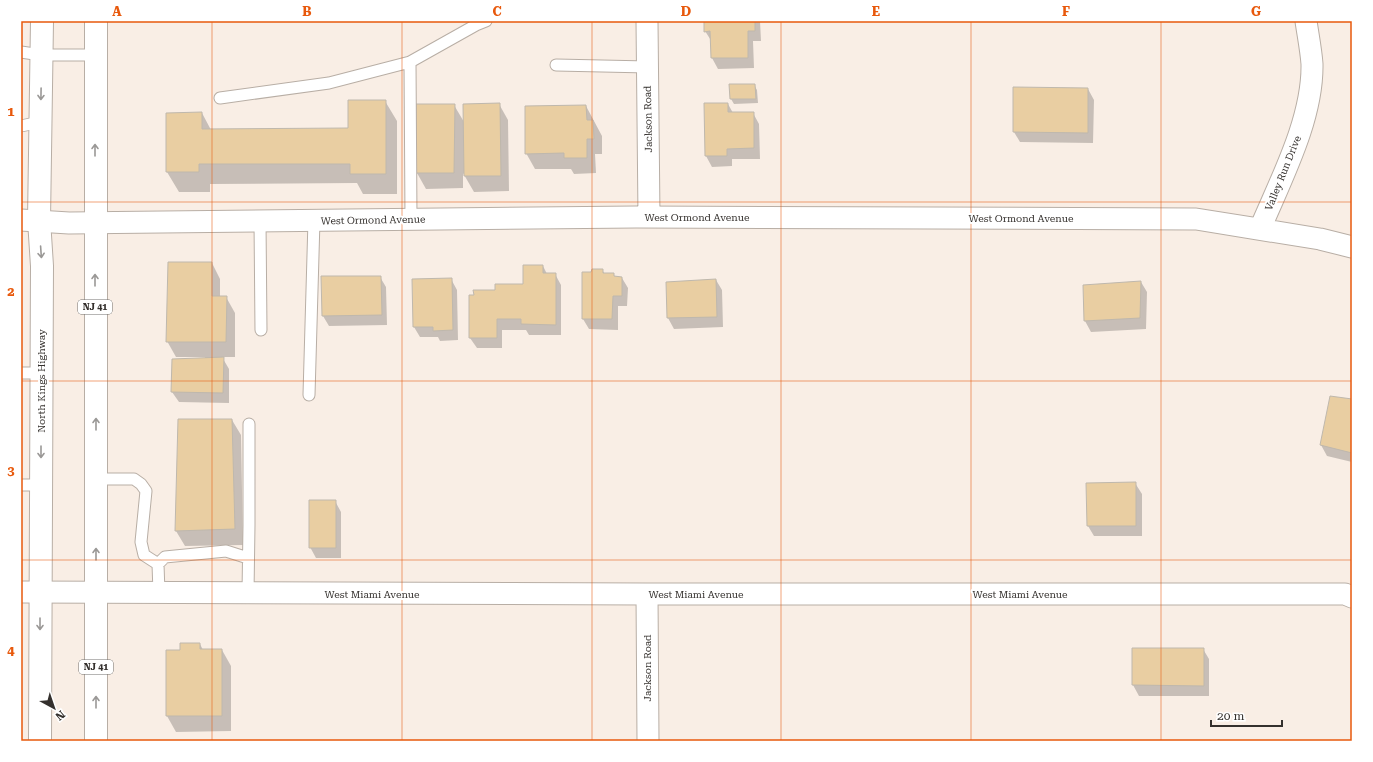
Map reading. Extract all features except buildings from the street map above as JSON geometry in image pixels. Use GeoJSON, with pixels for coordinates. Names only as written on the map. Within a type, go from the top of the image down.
{"type":"FeatureCollection","features":[{"type":"Feature","properties":{"kind":"main road","name":"North Kings Highway"},"geometry":{"type":"LineString","coordinates":[[40,741],[30,592],[31,373],[42,266],[30,220],[31,54],[42,21]]}},
{"type":"Feature","properties":{"kind":"main road","name":"NJ 41"},"geometry":{"type":"LineString","coordinates":[[96,21],[96,741]]}},
{"type":"Feature","properties":{"kind":"street","name":"Jackson Road"},"geometry":{"type":"LineString","coordinates":[[647,21],[649,217]]}},
{"type":"Feature","properties":{"kind":"street","name":"Valley Run Drive"},"geometry":{"type":"LineString","coordinates":[[1260,229],[1296,146],[1310,93],[1312,63],[1306,21]]}},
{"type":"Feature","properties":{"kind":"street","name":"West Ormond Avenue"},"geometry":{"type":"LineString","coordinates":[[30,220],[69,223],[649,217],[1196,219],[1320,239],[1352,247]]}},
{"type":"Feature","properties":{"kind":"street","name":"West Miami Avenue"},"geometry":{"type":"LineString","coordinates":[[30,592],[1345,594],[1352,597]]}},
{"type":"Feature","properties":{"kind":"street","name":"Jackson Road"},"geometry":{"type":"LineString","coordinates":[[647,594],[648,741]]}},
{"type":"Feature","properties":{"kind":"lane"},"geometry":{"type":"LineString","coordinates":[[220,98],[329,83],[410,62],[476,25],[486,21]]}},
{"type":"Feature","properties":{"kind":"lane"},"geometry":{"type":"LineString","coordinates":[[31,54],[96,55]]}},
{"type":"Feature","properties":{"kind":"lane"},"geometry":{"type":"LineString","coordinates":[[410,62],[411,219]]}},
{"type":"Feature","properties":{"kind":"lane"},"geometry":{"type":"LineString","coordinates":[[556,65],[648,67]]}},
{"type":"Feature","properties":{"kind":"lane"},"geometry":{"type":"LineString","coordinates":[[310,394],[314,220]]}},
{"type":"Feature","properties":{"kind":"lane"},"geometry":{"type":"LineString","coordinates":[[260,221],[261,330]]}},
{"type":"Feature","properties":{"kind":"lane"},"geometry":{"type":"LineString","coordinates":[[248,593],[249,424]]}},
{"type":"Feature","properties":{"kind":"lane"},"geometry":{"type":"LineString","coordinates":[[96,478],[134,479],[141,484],[146,491],[141,542],[144,555],[158,564]]}},
{"type":"Feature","properties":{"kind":"lane"},"geometry":{"type":"LineString","coordinates":[[158,564],[166,557],[226,551],[248,558]]}},
{"type":"Feature","properties":{"kind":"lane"},"geometry":{"type":"LineString","coordinates":[[158,564],[159,593]]}}]}
